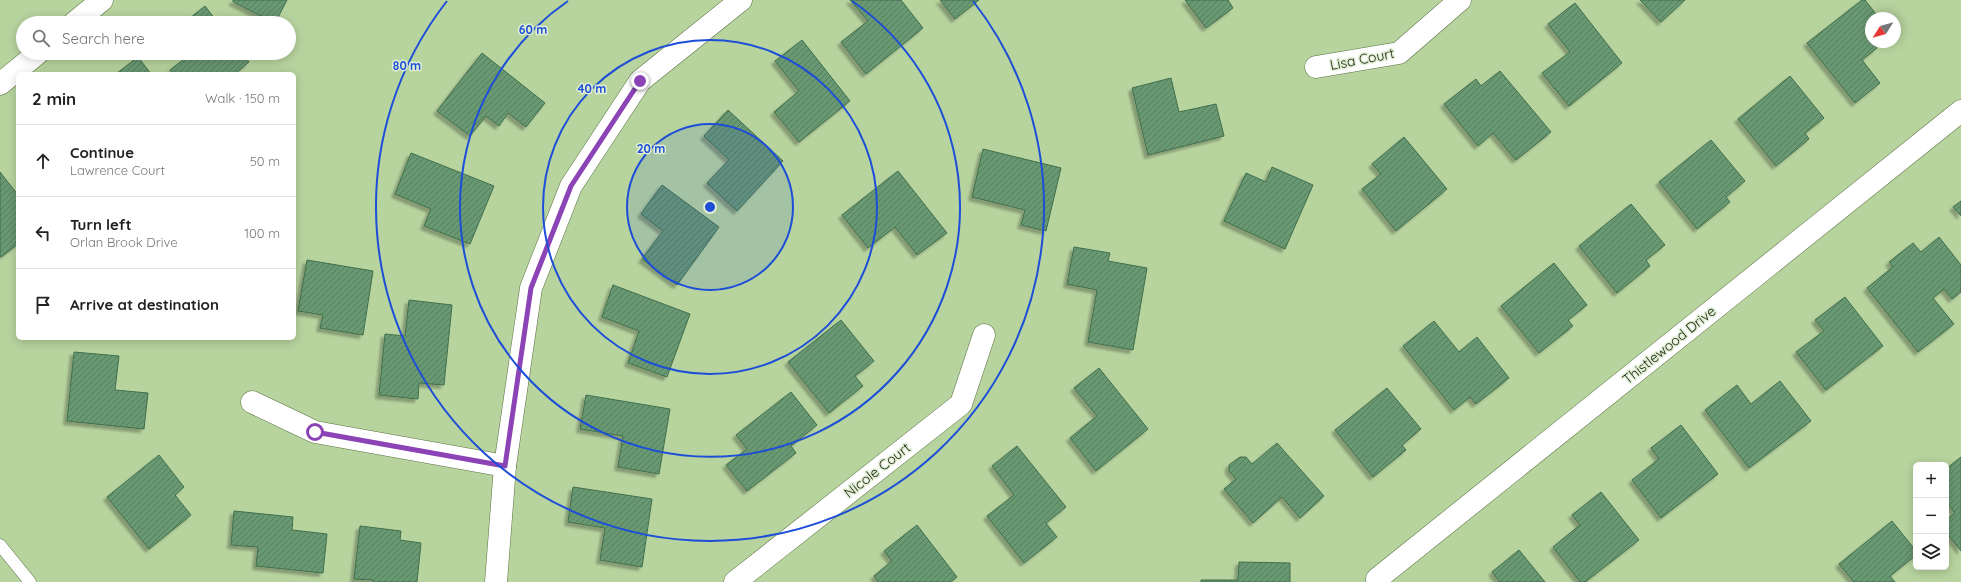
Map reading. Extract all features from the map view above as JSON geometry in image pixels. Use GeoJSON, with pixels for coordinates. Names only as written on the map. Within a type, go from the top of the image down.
{"type":"FeatureCollection","features":[{"type":"Feature","properties":{"kind":"street"},"geometry":{"type":"LineString","coordinates":[[83,16],[102,0]]}},
{"type":"Feature","properties":{"kind":"street"},"geometry":{"type":"LineString","coordinates":[[496,582],[505,466],[531,288],[571,186],[640,81],[741,0]]}},
{"type":"Feature","properties":{"kind":"street","name":"Lisa Court"},"geometry":{"type":"LineString","coordinates":[[1316,67],[1399,53],[1460,0]]}},
{"type":"Feature","properties":{"kind":"street"},"geometry":{"type":"LineString","coordinates":[[0,84],[29,60]]}},
{"type":"Feature","properties":{"kind":"street","name":"Thistlewood Drive"},"geometry":{"type":"LineString","coordinates":[[1378,581],[1961,111]]}},
{"type":"Feature","properties":{"kind":"street","name":"Nicole Court"},"geometry":{"type":"LineString","coordinates":[[736,582],[961,404],[984,335]]}},
{"type":"Feature","properties":{"kind":"street"},"geometry":{"type":"LineString","coordinates":[[252,402],[315,432],[505,466]]}},
{"type":"Feature","properties":{"kind":"lane"},"geometry":{"type":"LineString","coordinates":[[0,545],[30,582]]}},
{"type":"Feature","properties":{"kind":"building"},"geometry":{"type":"Polygon","coordinates":[[[233,0],[287,0],[279,16],[261,16],[233,2],[233,0]]]}},
{"type":"Feature","properties":{"kind":"building"},"geometry":{"type":"Polygon","coordinates":[[[850,0],[901,0],[923,28],[866,74],[841,42],[868,21],[850,0]]]}},
{"type":"Feature","properties":{"kind":"building"},"geometry":{"type":"Polygon","coordinates":[[[940,0],[979,0],[955,19],[940,0]]]}},
{"type":"Feature","properties":{"kind":"building"},"geometry":{"type":"Polygon","coordinates":[[[1185,0],[1228,0],[1233,8],[1206,28],[1185,0]]]}},
{"type":"Feature","properties":{"kind":"building"},"geometry":{"type":"Polygon","coordinates":[[[1640,0],[1685,0],[1661,22],[1640,0]]]}},
{"type":"Feature","properties":{"kind":"building"},"geometry":{"type":"Polygon","coordinates":[[[1862,0],[1865,0],[1874,12],[1865,12],[1865,48],[1877,48],[1862,60],[1880,83],[1855,103],[1807,43],[1862,0]]]}},
{"type":"Feature","properties":{"kind":"building"},"geometry":{"type":"Polygon","coordinates":[[[1575,3],[1622,63],[1569,106],[1542,73],[1570,52],[1548,24],[1575,3]]]}},
{"type":"Feature","properties":{"kind":"building"},"geometry":{"type":"Polygon","coordinates":[[[205,6],[213,16],[193,16],[205,6]]]}},
{"type":"Feature","properties":{"kind":"building"},"geometry":{"type":"Polygon","coordinates":[[[802,40],[850,101],[799,142],[774,112],[799,91],[775,61],[802,40]]]}},
{"type":"Feature","properties":{"kind":"building"},"geometry":{"type":"Polygon","coordinates":[[[482,53],[545,103],[526,127],[508,113],[499,126],[486,116],[470,136],[437,111],[482,53]]]}},
{"type":"Feature","properties":{"kind":"building"},"geometry":{"type":"Polygon","coordinates":[[[134,60],[140,60],[149,72],[119,72],[134,60]]]}},
{"type":"Feature","properties":{"kind":"building"},"geometry":{"type":"Polygon","coordinates":[[[183,60],[247,60],[249,62],[237,72],[172,72],[170,70],[183,60]]]}},
{"type":"Feature","properties":{"kind":"building"},"geometry":{"type":"Polygon","coordinates":[[[1500,71],[1551,132],[1516,160],[1493,133],[1478,146],[1444,104],[1476,79],[1481,86],[1500,71]]]}},
{"type":"Feature","properties":{"kind":"building"},"geometry":{"type":"Polygon","coordinates":[[[1790,76],[1824,118],[1805,133],[1809,139],[1776,166],[1738,119],[1790,76]]]}},
{"type":"Feature","properties":{"kind":"building"},"geometry":{"type":"Polygon","coordinates":[[[1171,78],[1179,112],[1216,104],[1224,136],[1148,155],[1132,88],[1171,78]]]}},
{"type":"Feature","properties":{"kind":"building"},"geometry":{"type":"Polygon","coordinates":[[[728,110],[783,161],[737,211],[707,183],[729,160],[704,136],[728,110]]]}},
{"type":"Feature","properties":{"kind":"building"},"geometry":{"type":"Polygon","coordinates":[[[1404,137],[1447,189],[1396,231],[1362,189],[1381,174],[1372,164],[1404,137]]]}},
{"type":"Feature","properties":{"kind":"building"},"geometry":{"type":"Polygon","coordinates":[[[1711,140],[1745,181],[1726,197],[1730,202],[1697,229],[1659,182],[1711,140]]]}},
{"type":"Feature","properties":{"kind":"building"},"geometry":{"type":"Polygon","coordinates":[[[983,149],[1061,168],[1046,231],[1021,225],[1025,210],[972,197],[983,149]]]}},
{"type":"Feature","properties":{"kind":"building"},"geometry":{"type":"Polygon","coordinates":[[[411,153],[494,186],[470,244],[424,226],[431,209],[395,194],[411,153]]]}},
{"type":"Feature","properties":{"kind":"building"},"geometry":{"type":"Polygon","coordinates":[[[1272,167],[1313,185],[1285,249],[1224,221],[1246,173],[1266,182],[1272,167]]]}},
{"type":"Feature","properties":{"kind":"building"},"geometry":{"type":"Polygon","coordinates":[[[898,171],[947,233],[917,255],[895,227],[868,248],[842,215],[898,171]]]}},
{"type":"Feature","properties":{"kind":"building"},"geometry":{"type":"Polygon","coordinates":[[[0,172],[16,192],[16,246],[1,257],[0,172]]]}},
{"type":"Feature","properties":{"kind":"building"},"geometry":{"type":"Polygon","coordinates":[[[662,185],[719,227],[677,285],[642,259],[663,231],[641,214],[662,185]]]}},
{"type":"Feature","properties":{"kind":"building"},"geometry":{"type":"Polygon","coordinates":[[[1961,201],[1961,216],[1953,207],[1961,201]]]}},
{"type":"Feature","properties":{"kind":"building"},"geometry":{"type":"Polygon","coordinates":[[[1631,204],[1665,245],[1646,260],[1650,266],[1617,293],[1579,246],[1631,204]]]}},
{"type":"Feature","properties":{"kind":"building"},"geometry":{"type":"Polygon","coordinates":[[[1939,237],[1961,265],[1961,292],[1952,299],[1944,289],[1933,298],[1954,324],[1918,352],[1867,288],[1893,267],[1889,262],[1913,243],[1921,252],[1939,237]]]}},
{"type":"Feature","properties":{"kind":"building"},"geometry":{"type":"Polygon","coordinates":[[[1074,247],[1110,253],[1108,261],[1147,268],[1133,350],[1088,342],[1097,290],[1067,284],[1074,247]]]}},
{"type":"Feature","properties":{"kind":"building"},"geometry":{"type":"Polygon","coordinates":[[[307,260],[373,271],[363,335],[320,328],[323,315],[298,311],[307,260]]]}},
{"type":"Feature","properties":{"kind":"building"},"geometry":{"type":"Polygon","coordinates":[[[1554,263],[1587,305],[1568,320],[1573,326],[1539,353],[1501,306],[1554,263]]]}},
{"type":"Feature","properties":{"kind":"building"},"geometry":{"type":"Polygon","coordinates":[[[613,285],[690,314],[667,377],[628,363],[639,331],[602,317],[613,285]]]}},
{"type":"Feature","properties":{"kind":"building"},"geometry":{"type":"Polygon","coordinates":[[[1845,297],[1883,346],[1826,390],[1796,352],[1824,331],[1815,320],[1845,297]]]}},
{"type":"Feature","properties":{"kind":"building"},"geometry":{"type":"Polygon","coordinates":[[[409,300],[452,305],[444,385],[419,383],[418,399],[379,395],[385,334],[405,336],[409,300]]]}},
{"type":"Feature","properties":{"kind":"building"},"geometry":{"type":"Polygon","coordinates":[[[841,320],[874,361],[855,376],[863,386],[829,413],[788,362],[841,320]]]}},
{"type":"Feature","properties":{"kind":"building"},"geometry":{"type":"Polygon","coordinates":[[[1434,321],[1459,352],[1477,337],[1509,378],[1476,404],[1470,397],[1454,410],[1403,346],[1434,321]]]}},
{"type":"Feature","properties":{"kind":"building"},"geometry":{"type":"Polygon","coordinates":[[[74,352],[119,356],[115,390],[148,393],[144,429],[67,421],[74,352]]]}},
{"type":"Feature","properties":{"kind":"building"},"geometry":{"type":"Polygon","coordinates":[[[1099,368],[1148,429],[1096,471],[1070,438],[1097,416],[1074,388],[1099,368]]]}},
{"type":"Feature","properties":{"kind":"building"},"geometry":{"type":"Polygon","coordinates":[[[1780,381],[1811,421],[1749,468],[1705,410],[1737,385],[1751,404],[1780,381]]]}},
{"type":"Feature","properties":{"kind":"building"},"geometry":{"type":"Polygon","coordinates":[[[1387,388],[1421,429],[1402,445],[1406,450],[1373,477],[1335,430],[1387,388]]]}},
{"type":"Feature","properties":{"kind":"building"},"geometry":{"type":"Polygon","coordinates":[[[791,392],[817,425],[791,446],[796,453],[747,491],[726,465],[747,449],[736,435],[791,392]]]}},
{"type":"Feature","properties":{"kind":"building"},"geometry":{"type":"Polygon","coordinates":[[[586,395],[670,409],[659,474],[618,467],[623,436],[580,429],[586,395]]]}},
{"type":"Feature","properties":{"kind":"building"},"geometry":{"type":"Polygon","coordinates":[[[1681,425],[1718,474],[1661,518],[1632,480],[1659,459],[1651,448],[1681,425]]]}},
{"type":"Feature","properties":{"kind":"building"},"geometry":{"type":"Polygon","coordinates":[[[1277,443],[1324,496],[1300,518],[1282,497],[1253,523],[1224,489],[1236,479],[1229,471],[1229,465],[1240,457],[1246,457],[1252,464],[1277,443]]]}},
{"type":"Feature","properties":{"kind":"building"},"geometry":{"type":"Polygon","coordinates":[[[1017,446],[1066,507],[1046,523],[1057,537],[1024,563],[987,516],[1014,495],[992,466],[1017,446]]]}},
{"type":"Feature","properties":{"kind":"building"},"geometry":{"type":"Polygon","coordinates":[[[159,455],[184,487],[175,495],[191,515],[149,549],[107,497],[159,455]]]}},
{"type":"Feature","properties":{"kind":"building"},"geometry":{"type":"Polygon","coordinates":[[[1961,457],[1961,551],[1949,536],[1949,518],[1955,513],[1949,505],[1949,467],[1961,457]]]}},
{"type":"Feature","properties":{"kind":"building"},"geometry":{"type":"Polygon","coordinates":[[[573,487],[652,499],[642,567],[600,560],[605,528],[568,522],[573,487]]]}},
{"type":"Feature","properties":{"kind":"building"},"geometry":{"type":"Polygon","coordinates":[[[1601,492],[1639,540],[1585,582],[1580,582],[1553,547],[1580,525],[1572,515],[1601,492]]]}},
{"type":"Feature","properties":{"kind":"building"},"geometry":{"type":"Polygon","coordinates":[[[234,511],[293,517],[292,530],[327,534],[323,573],[256,566],[258,547],[231,545],[234,511]]]}},
{"type":"Feature","properties":{"kind":"building"},"geometry":{"type":"Polygon","coordinates":[[[1892,521],[1913,547],[1913,557],[1890,576],[1895,582],[1854,582],[1839,564],[1892,521]]]}},
{"type":"Feature","properties":{"kind":"building"},"geometry":{"type":"Polygon","coordinates":[[[917,525],[957,577],[951,582],[878,582],[874,576],[892,561],[884,551],[917,525]]]}},
{"type":"Feature","properties":{"kind":"building"},"geometry":{"type":"Polygon","coordinates":[[[360,526],[401,531],[400,540],[421,543],[417,582],[373,582],[373,580],[354,579],[360,526]]]}},
{"type":"Feature","properties":{"kind":"building"},"geometry":{"type":"Polygon","coordinates":[[[1519,550],[1545,582],[1500,582],[1492,572],[1519,550]]]}},
{"type":"Feature","properties":{"kind":"building"},"geometry":{"type":"Polygon","coordinates":[[[1239,562],[1290,563],[1290,582],[1201,582],[1201,580],[1238,580],[1239,562]]]}},
{"type":"Feature","properties":{"kind":"route"},"geometry":{"type":"LineString","coordinates":[[315,432],[505,466],[531,288],[571,186],[640,81]]}}]}
